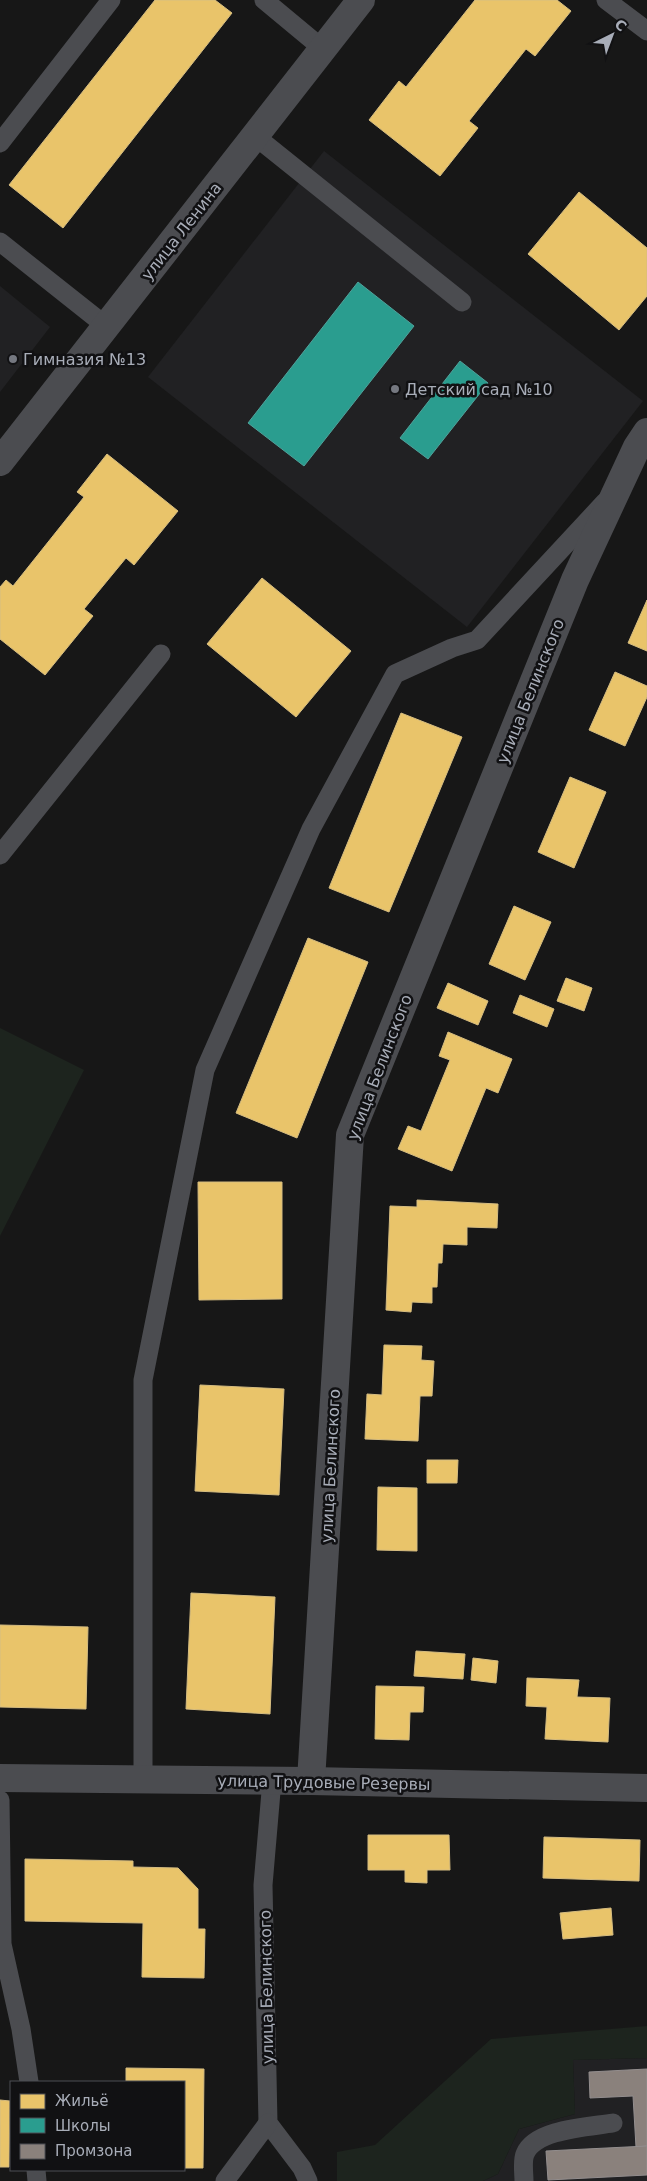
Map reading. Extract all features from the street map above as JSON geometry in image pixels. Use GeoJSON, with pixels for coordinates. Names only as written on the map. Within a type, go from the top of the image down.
{"type":"FeatureCollection","features":[{"type":"Feature","properties":{"kind":"street","name":"улица Ленина"},"geometry":{"type":"LineString","coordinates":[[0,462],[361,0]]}},
{"type":"Feature","properties":{"kind":"street","name":"улица Белинского"},"geometry":{"type":"LineString","coordinates":[[311,1781],[350,1135],[575,580],[637,447],[647,432]]}},
{"type":"Feature","properties":{"kind":"street","name":"улица Трудовые Резервы"},"geometry":{"type":"LineString","coordinates":[[0,1778],[272,1780],[647,1788]]}},
{"type":"Feature","properties":{"kind":"lane"},"geometry":{"type":"LineString","coordinates":[[0,142],[110,0]]}},
{"type":"Feature","properties":{"kind":"lane"},"geometry":{"type":"LineString","coordinates":[[264,0],[323,48]]}},
{"type":"Feature","properties":{"kind":"lane"},"geometry":{"type":"LineString","coordinates":[[606,0],[647,31]]}},
{"type":"Feature","properties":{"kind":"lane"},"geometry":{"type":"LineString","coordinates":[[255,136],[462,302]]}},
{"type":"Feature","properties":{"kind":"lane"},"geometry":{"type":"LineString","coordinates":[[0,242],[106,326]]}},
{"type":"Feature","properties":{"kind":"lane"},"geometry":{"type":"LineString","coordinates":[[144,1780],[143,1380],[205,1070],[311,829],[395,674],[477,640],[617,489]]}},
{"type":"Feature","properties":{"kind":"lane"},"geometry":{"type":"LineString","coordinates":[[0,855],[161,654]]}},
{"type":"Feature","properties":{"kind":"lane","name":"улица Белинского"},"geometry":{"type":"LineString","coordinates":[[268,2123],[263,1885],[272,1780]]}},
{"type":"Feature","properties":{"kind":"lane"},"geometry":{"type":"LineString","coordinates":[[0,1800],[1,1944],[22,2029],[29,2081]]}},
{"type":"Feature","properties":{"kind":"lane"},"geometry":{"type":"LineString","coordinates":[[225,2181],[268,2123],[302,2168],[308,2181]]}},
{"type":"Feature","properties":{"kind":"lane"},"geometry":{"type":"LineString","coordinates":[[524,2181],[524,2155],[532,2142],[545,2135],[613,2123]]}},
{"type":"Feature","properties":{"kind":"shaded area","name":"Детский сад №10"},"geometry":{"type":"Polygon","coordinates":[[[324,151],[643,401],[467,627],[148,377],[324,151]]]}},
{"type":"Feature","properties":{"kind":"shaded area","name":"Гимназия №13"},"geometry":{"type":"Polygon","coordinates":[[[0,286],[50,327],[0,392],[0,286]]]}},
{"type":"Feature","properties":{"kind":"shaded area"},"geometry":{"type":"Polygon","coordinates":[[[0,1028],[84,1070],[0,1236],[0,1028]]]}},
{"type":"Feature","properties":{"kind":"shaded area"},"geometry":{"type":"Polygon","coordinates":[[[647,2026],[647,2058],[573,2060],[575,2114],[519,2129],[498,2174],[483,2181],[337,2181],[337,2152],[375,2145],[491,2039],[647,2026]]]}},
{"type":"Feature","properties":{"kind":"shaded area"},"geometry":{"type":"Polygon","coordinates":[[[647,2058],[647,2181],[483,2181],[498,2174],[519,2129],[575,2114],[573,2060],[647,2058]]]}},
{"type":"Feature","properties":{"kind":"building: Жильё"},"geometry":{"type":"Polygon","coordinates":[[[155,0],[215,0],[232,13],[63,228],[9,185],[155,0]]]}},
{"type":"Feature","properties":{"kind":"building: Жильё"},"geometry":{"type":"Polygon","coordinates":[[[475,0],[557,0],[571,11],[535,56],[526,49],[469,121],[478,128],[440,176],[369,120],[399,81],[406,87],[475,0]]]}},
{"type":"Feature","properties":{"kind":"building: Жильё"},"geometry":{"type":"Polygon","coordinates":[[[579,192],[647,248],[647,296],[619,330],[528,254],[579,192]]]}},
{"type":"Feature","properties":{"kind":"building: Жильё"},"geometry":{"type":"Polygon","coordinates":[[[107,454],[178,511],[134,565],[126,558],[84,609],[93,616],[45,675],[0,639],[0,587],[6,580],[13,586],[84,497],[77,492],[107,454]]]}},
{"type":"Feature","properties":{"kind":"building: Жильё"},"geometry":{"type":"Polygon","coordinates":[[[262,578],[351,651],[296,717],[207,644],[262,578]]]}},
{"type":"Feature","properties":{"kind":"building: Жильё"},"geometry":{"type":"Polygon","coordinates":[[[647,600],[647,651],[628,643],[647,600]]]}},
{"type":"Feature","properties":{"kind":"building: Жильё"},"geometry":{"type":"Polygon","coordinates":[[[615,672],[647,686],[647,697],[625,746],[589,730],[615,672]]]}},
{"type":"Feature","properties":{"kind":"building: Жильё"},"geometry":{"type":"Polygon","coordinates":[[[401,713],[462,737],[389,912],[329,888],[401,713]]]}},
{"type":"Feature","properties":{"kind":"building: Жильё"},"geometry":{"type":"Polygon","coordinates":[[[570,777],[606,792],[574,868],[538,852],[570,777]]]}},
{"type":"Feature","properties":{"kind":"building: Жильё"},"geometry":{"type":"Polygon","coordinates":[[[514,906],[551,922],[525,980],[489,964],[514,906]]]}},
{"type":"Feature","properties":{"kind":"building: Жильё"},"geometry":{"type":"Polygon","coordinates":[[[308,938],[368,962],[297,1138],[236,1113],[308,938]]]}},
{"type":"Feature","properties":{"kind":"building: Жильё"},"geometry":{"type":"Polygon","coordinates":[[[566,978],[592,988],[584,1011],[557,1001],[566,978]]]}},
{"type":"Feature","properties":{"kind":"building: Жильё"},"geometry":{"type":"Polygon","coordinates":[[[448,983],[488,1001],[478,1025],[437,1008],[448,983]]]}},
{"type":"Feature","properties":{"kind":"building: Жильё"},"geometry":{"type":"Polygon","coordinates":[[[520,995],[554,1009],[547,1027],[513,1013],[520,995]]]}},
{"type":"Feature","properties":{"kind":"building: Жильё"},"geometry":{"type":"Polygon","coordinates":[[[448,1032],[512,1059],[498,1093],[486,1088],[452,1171],[398,1149],[408,1126],[421,1131],[450,1060],[439,1056],[448,1032]]]}},
{"type":"Feature","properties":{"kind":"building: Жильё"},"geometry":{"type":"Polygon","coordinates":[[[198,1182],[282,1182],[282,1299],[199,1300],[198,1182]]]}},
{"type":"Feature","properties":{"kind":"building: Жильё"},"geometry":{"type":"Polygon","coordinates":[[[417,1200],[498,1204],[497,1228],[467,1227],[467,1245],[443,1244],[442,1263],[438,1263],[437,1287],[432,1287],[432,1303],[412,1302],[411,1312],[386,1310],[390,1206],[417,1207],[417,1200]]]}},
{"type":"Feature","properties":{"kind":"building: Жильё"},"geometry":{"type":"Polygon","coordinates":[[[384,1345],[422,1346],[421,1360],[434,1361],[432,1396],[420,1396],[418,1441],[365,1439],[367,1394],[382,1395],[384,1345]]]}},
{"type":"Feature","properties":{"kind":"building: Жильё"},"geometry":{"type":"Polygon","coordinates":[[[200,1385],[284,1389],[279,1495],[195,1491],[200,1385]]]}},
{"type":"Feature","properties":{"kind":"building: Жильё"},"geometry":{"type":"Polygon","coordinates":[[[427,1460],[458,1460],[457,1483],[427,1483],[427,1460]]]}},
{"type":"Feature","properties":{"kind":"building: Жильё"},"geometry":{"type":"Polygon","coordinates":[[[378,1487],[417,1488],[417,1551],[377,1550],[378,1487]]]}},
{"type":"Feature","properties":{"kind":"building: Жильё"},"geometry":{"type":"Polygon","coordinates":[[[191,1593],[275,1597],[270,1714],[186,1709],[191,1593]]]}},
{"type":"Feature","properties":{"kind":"building: Жильё"},"geometry":{"type":"Polygon","coordinates":[[[0,1625],[88,1627],[86,1709],[0,1707],[0,1625]]]}},
{"type":"Feature","properties":{"kind":"building: Жильё"},"geometry":{"type":"Polygon","coordinates":[[[416,1651],[465,1654],[463,1679],[414,1676],[416,1651]]]}},
{"type":"Feature","properties":{"kind":"building: Жильё"},"geometry":{"type":"Polygon","coordinates":[[[473,1658],[498,1661],[496,1683],[471,1680],[473,1658]]]}},
{"type":"Feature","properties":{"kind":"building: Жильё"},"geometry":{"type":"Polygon","coordinates":[[[527,1678],[579,1680],[577,1697],[610,1698],[608,1742],[545,1739],[547,1707],[526,1706],[527,1678]]]}},
{"type":"Feature","properties":{"kind":"building: Жильё"},"geometry":{"type":"Polygon","coordinates":[[[376,1686],[424,1687],[423,1712],[410,1712],[409,1740],[375,1739],[376,1686]]]}},
{"type":"Feature","properties":{"kind":"building: Жильё"},"geometry":{"type":"Polygon","coordinates":[[[368,1835],[449,1835],[450,1870],[427,1870],[427,1883],[405,1882],[405,1870],[368,1870],[368,1835]]]}},
{"type":"Feature","properties":{"kind":"building: Жильё"},"geometry":{"type":"Polygon","coordinates":[[[544,1837],[640,1840],[639,1881],[543,1878],[544,1837]]]}},
{"type":"Feature","properties":{"kind":"building: Жильё"},"geometry":{"type":"Polygon","coordinates":[[[25,1859],[133,1861],[133,1867],[178,1868],[198,1889],[198,1929],[205,1929],[204,1978],[142,1977],[143,1923],[25,1921],[25,1859]]]}},
{"type":"Feature","properties":{"kind":"building: Жильё"},"geometry":{"type":"Polygon","coordinates":[[[611,1908],[613,1935],[563,1939],[560,1913],[611,1908]]]}},
{"type":"Feature","properties":{"kind":"building: Жильё"},"geometry":{"type":"Polygon","coordinates":[[[126,2068],[204,2069],[203,2168],[185,2168],[185,2081],[126,2081],[126,2068]]]}},
{"type":"Feature","properties":{"kind":"building: Жильё"},"geometry":{"type":"Polygon","coordinates":[[[0,2100],[10,2101],[9,2167],[0,2167],[0,2100]]]}},
{"type":"Feature","properties":{"kind":"building: Школы"},"geometry":{"type":"Polygon","coordinates":[[[358,282],[414,326],[304,466],[248,423],[358,282]]]}},
{"type":"Feature","properties":{"kind":"building: Школы"},"geometry":{"type":"Polygon","coordinates":[[[460,361],[488,383],[428,459],[400,438],[460,361]]]}},
{"type":"Feature","properties":{"kind":"building: Промзона"},"geometry":{"type":"Polygon","coordinates":[[[647,2069],[647,2146],[636,2147],[633,2096],[590,2098],[589,2072],[647,2069]]]}},
{"type":"Feature","properties":{"kind":"building: Промзона"},"geometry":{"type":"Polygon","coordinates":[[[647,2146],[647,2175],[548,2180],[546,2151],[647,2146]]]}},
{"type":"Feature","properties":{"kind":"place","name":"Гимназия №13"},"geometry":{"type":"Point","coordinates":[13,359]}},
{"type":"Feature","properties":{"kind":"place","name":"Детский сад №10"},"geometry":{"type":"Point","coordinates":[395,389]}}]}
